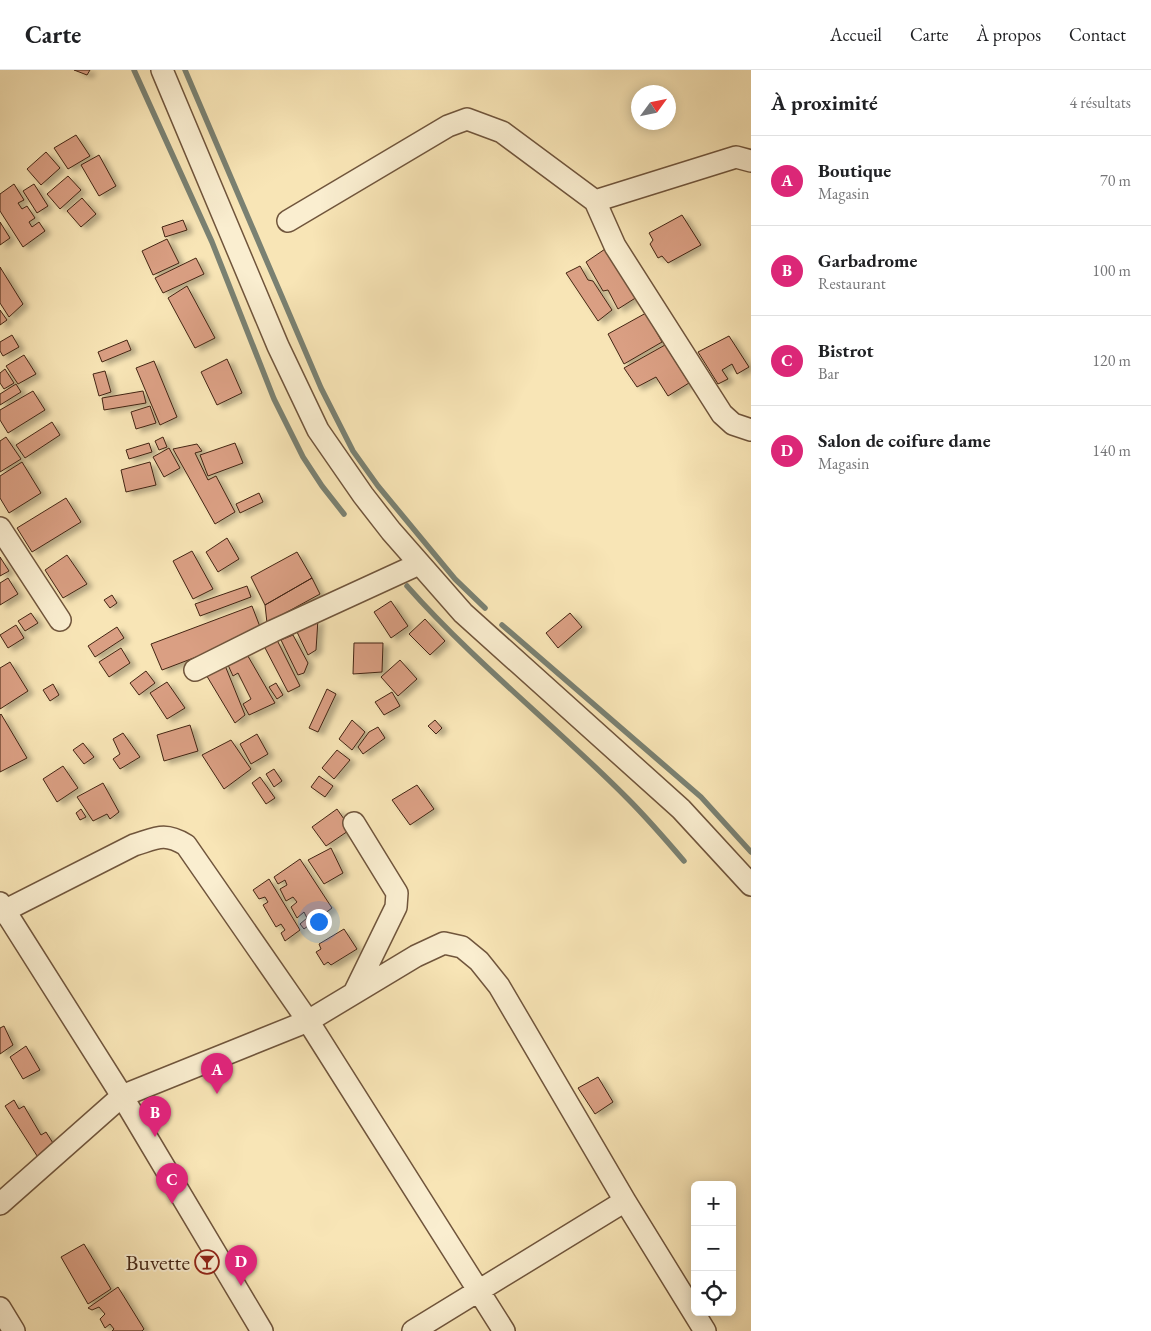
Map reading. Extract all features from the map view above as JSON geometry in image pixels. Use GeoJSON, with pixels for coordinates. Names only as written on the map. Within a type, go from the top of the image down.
{"type":"FeatureCollection","features":[{"type":"Feature","properties":{"kind":"street"},"geometry":{"type":"LineString","coordinates":[[162,70],[278,346],[318,430],[363,496],[419,564],[463,613],[681,809],[751,885]]}},
{"type":"Feature","properties":{"kind":"street"},"geometry":{"type":"LineString","coordinates":[[288,221],[448,126],[467,119],[502,132],[595,201],[615,246],[722,414],[733,424],[751,430]]}},
{"type":"Feature","properties":{"kind":"street"},"geometry":{"type":"LineString","coordinates":[[595,201],[736,157],[751,161]]}},
{"type":"Feature","properties":{"kind":"street"},"geometry":{"type":"LineString","coordinates":[[0,528],[60,620]]}},
{"type":"Feature","properties":{"kind":"street"},"geometry":{"type":"LineString","coordinates":[[195,670],[273,631],[419,564]]}},
{"type":"Feature","properties":{"kind":"street"},"geometry":{"type":"LineString","coordinates":[[354,823],[397,894],[396,907],[354,993]]}},
{"type":"Feature","properties":{"kind":"street"},"geometry":{"type":"LineString","coordinates":[[262,1331],[122,1096],[1,909],[134,844],[157,838],[172,837],[186,845],[308,1021],[504,1331]]}},
{"type":"Feature","properties":{"kind":"street"},"geometry":{"type":"LineString","coordinates":[[0,1204],[122,1096],[308,1021],[416,956],[444,943],[462,947],[479,961],[499,986],[625,1201],[705,1331]]}},
{"type":"Feature","properties":{"kind":"street"},"geometry":{"type":"LineString","coordinates":[[413,1331],[625,1201]]}},
{"type":"Feature","properties":{"kind":"street"},"geometry":{"type":"LineString","coordinates":[[0,1308],[14,1331]]}},
{"type":"Feature","properties":{"kind":"building"},"geometry":{"type":"Polygon","coordinates":[[[74,70],[90,70],[87,75],[74,70]]]}},
{"type":"Feature","properties":{"kind":"building"},"geometry":{"type":"Polygon","coordinates":[[[76,135],[90,156],[68,169],[54,148],[76,135]]]}},
{"type":"Feature","properties":{"kind":"building"},"geometry":{"type":"Polygon","coordinates":[[[46,152],[60,168],[41,185],[27,169],[46,152]]]}},
{"type":"Feature","properties":{"kind":"building"},"geometry":{"type":"Polygon","coordinates":[[[99,155],[116,186],[99,196],[81,165],[99,155]]]}},
{"type":"Feature","properties":{"kind":"building"},"geometry":{"type":"Polygon","coordinates":[[[68,176],[81,190],[60,209],[47,194],[68,176]]]}},
{"type":"Feature","properties":{"kind":"building"},"geometry":{"type":"Polygon","coordinates":[[[14,184],[24,200],[18,203],[22,209],[27,206],[35,218],[29,222],[32,227],[39,222],[45,231],[23,247],[0,211],[0,194],[14,184]]]}},
{"type":"Feature","properties":{"kind":"building"},"geometry":{"type":"Polygon","coordinates":[[[34,184],[48,206],[37,213],[23,191],[34,184]]]}},
{"type":"Feature","properties":{"kind":"building"},"geometry":{"type":"Polygon","coordinates":[[[82,198],[96,214],[81,227],[67,211],[82,198]]]}},
{"type":"Feature","properties":{"kind":"building"},"geometry":{"type":"Polygon","coordinates":[[[682,215],[701,245],[668,263],[662,256],[658,258],[650,244],[653,240],[649,233],[682,215]]]}},
{"type":"Feature","properties":{"kind":"building"},"geometry":{"type":"Polygon","coordinates":[[[183,220],[187,230],[165,237],[162,227],[183,220]]]}},
{"type":"Feature","properties":{"kind":"building"},"geometry":{"type":"Polygon","coordinates":[[[0,222],[10,238],[0,245],[0,222]]]}},
{"type":"Feature","properties":{"kind":"building"},"geometry":{"type":"Polygon","coordinates":[[[167,239],[179,263],[153,275],[142,251],[167,239]]]}},
{"type":"Feature","properties":{"kind":"building"},"geometry":{"type":"Polygon","coordinates":[[[608,247],[637,297],[618,309],[608,290],[603,291],[586,262],[608,247]]]}},
{"type":"Feature","properties":{"kind":"building"},"geometry":{"type":"Polygon","coordinates":[[[196,258],[204,274],[163,293],[155,278],[196,258]]]}},
{"type":"Feature","properties":{"kind":"building"},"geometry":{"type":"Polygon","coordinates":[[[580,266],[588,280],[593,281],[612,310],[598,321],[566,273],[580,266]]]}},
{"type":"Feature","properties":{"kind":"building"},"geometry":{"type":"Polygon","coordinates":[[[0,267],[23,304],[9,317],[0,303],[0,267]]]}},
{"type":"Feature","properties":{"kind":"building"},"geometry":{"type":"Polygon","coordinates":[[[187,286],[215,338],[195,348],[168,298],[187,286]]]}},
{"type":"Feature","properties":{"kind":"building"},"geometry":{"type":"Polygon","coordinates":[[[0,310],[7,320],[0,325],[0,310]]]}},
{"type":"Feature","properties":{"kind":"building"},"geometry":{"type":"Polygon","coordinates":[[[646,313],[662,342],[624,364],[608,334],[646,313]]]}},
{"type":"Feature","properties":{"kind":"building"},"geometry":{"type":"Polygon","coordinates":[[[12,335],[19,347],[3,356],[0,351],[0,342],[12,335]]]}},
{"type":"Feature","properties":{"kind":"building"},"geometry":{"type":"Polygon","coordinates":[[[729,336],[749,367],[737,374],[732,364],[722,370],[728,379],[718,384],[698,352],[729,336]]]}},
{"type":"Feature","properties":{"kind":"building"},"geometry":{"type":"Polygon","coordinates":[[[127,340],[131,350],[102,362],[98,352],[127,340]]]}},
{"type":"Feature","properties":{"kind":"building"},"geometry":{"type":"Polygon","coordinates":[[[665,345],[689,383],[668,396],[656,377],[637,387],[624,368],[665,345]]]}},
{"type":"Feature","properties":{"kind":"building"},"geometry":{"type":"Polygon","coordinates":[[[24,355],[36,374],[18,384],[6,366],[24,355]]]}},
{"type":"Feature","properties":{"kind":"building"},"geometry":{"type":"Polygon","coordinates":[[[227,359],[242,393],[217,405],[201,372],[227,359]]]}},
{"type":"Feature","properties":{"kind":"building"},"geometry":{"type":"Polygon","coordinates":[[[154,361],[177,417],[160,425],[136,368],[154,361]]]}},
{"type":"Feature","properties":{"kind":"building"},"geometry":{"type":"Polygon","coordinates":[[[5,369],[14,383],[4,389],[0,383],[0,373],[5,369]]]}},
{"type":"Feature","properties":{"kind":"building"},"geometry":{"type":"Polygon","coordinates":[[[105,371],[111,392],[99,396],[93,374],[105,371]]]}},
{"type":"Feature","properties":{"kind":"building"},"geometry":{"type":"Polygon","coordinates":[[[16,384],[21,392],[0,405],[0,394],[16,384]]]}},
{"type":"Feature","properties":{"kind":"building"},"geometry":{"type":"Polygon","coordinates":[[[33,391],[45,410],[8,433],[0,420],[0,410],[33,391]]]}},
{"type":"Feature","properties":{"kind":"building"},"geometry":{"type":"Polygon","coordinates":[[[143,391],[146,403],[104,410],[102,398],[143,391]]]}},
{"type":"Feature","properties":{"kind":"building"},"geometry":{"type":"Polygon","coordinates":[[[150,406],[156,423],[136,429],[131,412],[150,406]]]}},
{"type":"Feature","properties":{"kind":"building"},"geometry":{"type":"Polygon","coordinates":[[[52,422],[60,435],[25,458],[16,445],[52,422]]]}},
{"type":"Feature","properties":{"kind":"building"},"geometry":{"type":"Polygon","coordinates":[[[6,437],[21,459],[0,472],[0,441],[6,437]]]}},
{"type":"Feature","properties":{"kind":"building"},"geometry":{"type":"Polygon","coordinates":[[[163,437],[167,447],[159,450],[155,441],[163,437]]]}},
{"type":"Feature","properties":{"kind":"building"},"geometry":{"type":"Polygon","coordinates":[[[149,443],[152,452],[129,459],[126,450],[149,443]]]}},
{"type":"Feature","properties":{"kind":"building"},"geometry":{"type":"Polygon","coordinates":[[[235,443],[243,463],[208,476],[200,455],[235,443]]]}},
{"type":"Feature","properties":{"kind":"building"},"geometry":{"type":"Polygon","coordinates":[[[197,444],[202,451],[195,453],[208,480],[216,476],[235,512],[215,524],[173,449],[197,444]]]}},
{"type":"Feature","properties":{"kind":"building"},"geometry":{"type":"Polygon","coordinates":[[[169,448],[180,468],[164,477],[153,457],[169,448]]]}},
{"type":"Feature","properties":{"kind":"building"},"geometry":{"type":"Polygon","coordinates":[[[22,462],[41,493],[9,513],[0,498],[0,476],[22,462]]]}},
{"type":"Feature","properties":{"kind":"building"},"geometry":{"type":"Polygon","coordinates":[[[150,462],[156,485],[126,492],[121,470],[150,462]]]}},
{"type":"Feature","properties":{"kind":"building"},"geometry":{"type":"Polygon","coordinates":[[[259,493],[263,502],[240,513],[236,504],[259,493]]]}},
{"type":"Feature","properties":{"kind":"building"},"geometry":{"type":"Polygon","coordinates":[[[66,498],[81,522],[32,552],[17,528],[66,498]]]}},
{"type":"Feature","properties":{"kind":"building"},"geometry":{"type":"Polygon","coordinates":[[[227,538],[239,559],[218,572],[206,552],[227,538]]]}},
{"type":"Feature","properties":{"kind":"building"},"geometry":{"type":"Polygon","coordinates":[[[192,551],[213,589],[193,599],[173,561],[192,551]]]}},
{"type":"Feature","properties":{"kind":"building"},"geometry":{"type":"Polygon","coordinates":[[[297,552],[312,578],[265,605],[251,577],[297,552]]]}},
{"type":"Feature","properties":{"kind":"building"},"geometry":{"type":"Polygon","coordinates":[[[67,555],[87,584],[63,598],[45,570],[67,555]]]}},
{"type":"Feature","properties":{"kind":"building"},"geometry":{"type":"Polygon","coordinates":[[[0,557],[9,571],[0,576],[0,557]]]}},
{"type":"Feature","properties":{"kind":"building"},"geometry":{"type":"Polygon","coordinates":[[[8,578],[18,594],[0,605],[0,583],[8,578]]]}},
{"type":"Feature","properties":{"kind":"building"},"geometry":{"type":"Polygon","coordinates":[[[312,578],[320,594],[267,623],[265,605],[312,578]]]}},
{"type":"Feature","properties":{"kind":"building"},"geometry":{"type":"Polygon","coordinates":[[[247,586],[251,597],[200,616],[195,604],[247,586]]]}},
{"type":"Feature","properties":{"kind":"building"},"geometry":{"type":"Polygon","coordinates":[[[112,595],[117,603],[110,608],[104,600],[112,595]]]}},
{"type":"Feature","properties":{"kind":"building"},"geometry":{"type":"Polygon","coordinates":[[[391,601],[408,626],[391,638],[374,612],[391,601]]]}},
{"type":"Feature","properties":{"kind":"building"},"geometry":{"type":"Polygon","coordinates":[[[252,606],[262,632],[162,670],[151,644],[252,606]]]}},
{"type":"Feature","properties":{"kind":"building"},"geometry":{"type":"Polygon","coordinates":[[[31,613],[38,623],[25,631],[18,621],[31,613]]]}},
{"type":"Feature","properties":{"kind":"building"},"geometry":{"type":"Polygon","coordinates":[[[570,613],[582,627],[558,648],[546,633],[570,613]]]}},
{"type":"Feature","properties":{"kind":"building"},"geometry":{"type":"Polygon","coordinates":[[[318,619],[316,650],[308,655],[297,632],[318,619]]]}},
{"type":"Feature","properties":{"kind":"building"},"geometry":{"type":"Polygon","coordinates":[[[425,619],[445,641],[430,655],[409,634],[425,619]]]}},
{"type":"Feature","properties":{"kind":"building"},"geometry":{"type":"Polygon","coordinates":[[[16,625],[24,638],[8,648],[0,635],[16,625]]]}},
{"type":"Feature","properties":{"kind":"building"},"geometry":{"type":"Polygon","coordinates":[[[117,627],[124,638],[95,657],[88,646],[117,627]]]}},
{"type":"Feature","properties":{"kind":"building"},"geometry":{"type":"Polygon","coordinates":[[[293,635],[308,663],[304,673],[298,675],[281,640],[293,635]]]}},
{"type":"Feature","properties":{"kind":"building"},"geometry":{"type":"Polygon","coordinates":[[[277,640],[300,686],[288,692],[264,646],[277,640]]]}},
{"type":"Feature","properties":{"kind":"building"},"geometry":{"type":"Polygon","coordinates":[[[354,643],[383,643],[382,672],[353,674],[354,643]]]}},
{"type":"Feature","properties":{"kind":"building"},"geometry":{"type":"Polygon","coordinates":[[[121,648],[130,663],[109,677],[99,662],[121,648]]]}},
{"type":"Feature","properties":{"kind":"building"},"geometry":{"type":"Polygon","coordinates":[[[245,651],[275,703],[249,715],[243,704],[251,699],[238,673],[233,676],[228,665],[245,651]]]}},
{"type":"Feature","properties":{"kind":"building"},"geometry":{"type":"Polygon","coordinates":[[[400,660],[417,679],[398,696],[381,677],[400,660]]]}},
{"type":"Feature","properties":{"kind":"building"},"geometry":{"type":"Polygon","coordinates":[[[10,662],[28,691],[0,709],[0,668],[10,662]]]}},
{"type":"Feature","properties":{"kind":"building"},"geometry":{"type":"Polygon","coordinates":[[[224,663],[245,715],[235,723],[205,673],[224,663]]]}},
{"type":"Feature","properties":{"kind":"building"},"geometry":{"type":"Polygon","coordinates":[[[146,671],[155,683],[139,695],[130,683],[146,671]]]}},
{"type":"Feature","properties":{"kind":"building"},"geometry":{"type":"Polygon","coordinates":[[[167,682],[185,708],[167,719],[150,693],[167,682]]]}},
{"type":"Feature","properties":{"kind":"building"},"geometry":{"type":"Polygon","coordinates":[[[276,683],[283,695],[277,699],[269,687],[276,683]]]}},
{"type":"Feature","properties":{"kind":"building"},"geometry":{"type":"Polygon","coordinates":[[[53,684],[59,695],[50,701],[43,690],[53,684]]]}},
{"type":"Feature","properties":{"kind":"building"},"geometry":{"type":"Polygon","coordinates":[[[327,689],[336,694],[318,732],[309,728],[327,689]]]}},
{"type":"Feature","properties":{"kind":"building"},"geometry":{"type":"Polygon","coordinates":[[[392,692],[400,706],[384,715],[375,702],[392,692]]]}},
{"type":"Feature","properties":{"kind":"building"},"geometry":{"type":"Polygon","coordinates":[[[0,715],[27,758],[0,772],[0,715]]]}},
{"type":"Feature","properties":{"kind":"building"},"geometry":{"type":"Polygon","coordinates":[[[352,720],[365,732],[352,750],[339,739],[352,720]]]}},
{"type":"Feature","properties":{"kind":"building"},"geometry":{"type":"Polygon","coordinates":[[[435,720],[442,728],[436,734],[428,726],[435,720]]]}},
{"type":"Feature","properties":{"kind":"building"},"geometry":{"type":"Polygon","coordinates":[[[190,725],[198,751],[164,761],[157,735],[190,725]]]}},
{"type":"Feature","properties":{"kind":"building"},"geometry":{"type":"Polygon","coordinates":[[[378,727],[385,738],[363,754],[358,747],[369,732],[378,727]]]}},
{"type":"Feature","properties":{"kind":"building"},"geometry":{"type":"Polygon","coordinates":[[[123,733],[140,757],[120,769],[113,759],[120,754],[113,739],[123,733]]]}},
{"type":"Feature","properties":{"kind":"building"},"geometry":{"type":"Polygon","coordinates":[[[257,734],[268,754],[251,764],[240,744],[257,734]]]}},
{"type":"Feature","properties":{"kind":"building"},"geometry":{"type":"Polygon","coordinates":[[[231,740],[251,769],[224,789],[202,755],[231,740]]]}},
{"type":"Feature","properties":{"kind":"building"},"geometry":{"type":"Polygon","coordinates":[[[83,743],[94,757],[84,764],[73,750],[83,743]]]}},
{"type":"Feature","properties":{"kind":"building"},"geometry":{"type":"Polygon","coordinates":[[[337,750],[350,760],[334,779],[322,768],[337,750]]]}},
{"type":"Feature","properties":{"kind":"building"},"geometry":{"type":"Polygon","coordinates":[[[63,766],[78,788],[57,802],[43,779],[63,766]]]}},
{"type":"Feature","properties":{"kind":"building"},"geometry":{"type":"Polygon","coordinates":[[[274,769],[282,781],[274,787],[266,774],[274,769]]]}},
{"type":"Feature","properties":{"kind":"building"},"geometry":{"type":"Polygon","coordinates":[[[319,776],[333,786],[325,797],[311,787],[319,776]]]}},
{"type":"Feature","properties":{"kind":"building"},"geometry":{"type":"Polygon","coordinates":[[[260,777],[275,798],[266,804],[252,783],[260,777]]]}},
{"type":"Feature","properties":{"kind":"building"},"geometry":{"type":"Polygon","coordinates":[[[103,783],[119,812],[110,819],[107,814],[93,821],[77,797],[103,783]]]}},
{"type":"Feature","properties":{"kind":"building"},"geometry":{"type":"Polygon","coordinates":[[[417,785],[434,809],[410,825],[392,800],[417,785]]]}},
{"type":"Feature","properties":{"kind":"building"},"geometry":{"type":"Polygon","coordinates":[[[81,809],[86,817],[80,820],[76,813],[81,809]]]}},
{"type":"Feature","properties":{"kind":"building"},"geometry":{"type":"Polygon","coordinates":[[[337,809],[351,829],[326,846],[312,827],[337,809]]]}},
{"type":"Feature","properties":{"kind":"building"},"geometry":{"type":"Polygon","coordinates":[[[331,848],[343,873],[324,884],[308,860],[331,848]]]}},
{"type":"Feature","properties":{"kind":"building"},"geometry":{"type":"Polygon","coordinates":[[[300,859],[332,908],[304,929],[300,924],[307,918],[304,912],[297,918],[291,907],[297,902],[293,897],[286,901],[280,889],[287,885],[285,880],[278,884],[274,877],[300,859]]]}},
{"type":"Feature","properties":{"kind":"building"},"geometry":{"type":"Polygon","coordinates":[[[269,879],[300,930],[285,941],[281,933],[285,930],[281,924],[276,927],[263,905],[268,902],[265,897],[259,899],[253,890],[269,879]]]}},
{"type":"Feature","properties":{"kind":"building"},"geometry":{"type":"Polygon","coordinates":[[[344,929],[357,949],[331,965],[328,962],[324,965],[316,952],[321,949],[319,944],[344,929]]]}},
{"type":"Feature","properties":{"kind":"building"},"geometry":{"type":"Polygon","coordinates":[[[4,1026],[13,1045],[0,1054],[0,1028],[4,1026]]]}},
{"type":"Feature","properties":{"kind":"building"},"geometry":{"type":"Polygon","coordinates":[[[26,1046],[40,1070],[23,1079],[10,1057],[26,1046]]]}},
{"type":"Feature","properties":{"kind":"building"},"geometry":{"type":"Polygon","coordinates":[[[598,1077],[613,1102],[595,1114],[578,1088],[598,1077]]]}},
{"type":"Feature","properties":{"kind":"building"},"geometry":{"type":"Polygon","coordinates":[[[14,1100],[19,1109],[24,1106],[41,1135],[46,1132],[58,1151],[41,1162],[5,1106],[14,1100]]]}},
{"type":"Feature","properties":{"kind":"building"},"geometry":{"type":"Polygon","coordinates":[[[84,1244],[111,1289],[88,1304],[61,1257],[84,1244]]]}},
{"type":"Feature","properties":{"kind":"building"},"geometry":{"type":"Polygon","coordinates":[[[118,1287],[144,1329],[142,1331],[112,1331],[114,1329],[110,1324],[105,1328],[100,1319],[105,1314],[99,1307],[92,1310],[88,1308],[118,1287]]]}},
{"type":"Feature","properties":{"kind":"waterway"},"geometry":{"type":"LineString","coordinates":[[134,70],[212,242],[274,399],[303,457],[322,486],[344,514]]}},
{"type":"Feature","properties":{"kind":"waterway"},"geometry":{"type":"LineString","coordinates":[[185,70],[321,388],[353,451],[378,486],[455,579],[485,608]]}},
{"type":"Feature","properties":{"kind":"waterway"},"geometry":{"type":"LineString","coordinates":[[407,586],[460,642],[601,772],[650,822],[684,861]]}},
{"type":"Feature","properties":{"kind":"waterway"},"geometry":{"type":"LineString","coordinates":[[502,625],[701,797],[751,852]]}},
{"type":"Feature","properties":{"kind":"place","name":"Boutique"},"geometry":{"type":"Point","coordinates":[217,1094]}},
{"type":"Feature","properties":{"kind":"place","name":"Garbadrome"},"geometry":{"type":"Point","coordinates":[155,1137]}},
{"type":"Feature","properties":{"kind":"place","name":"Bistrot"},"geometry":{"type":"Point","coordinates":[172,1204]}},
{"type":"Feature","properties":{"kind":"place","name":"Buvette"},"geometry":{"type":"Point","coordinates":[207,1262]}},
{"type":"Feature","properties":{"kind":"place","name":"Salon de coifure dame"},"geometry":{"type":"Point","coordinates":[241,1286]}}]}
